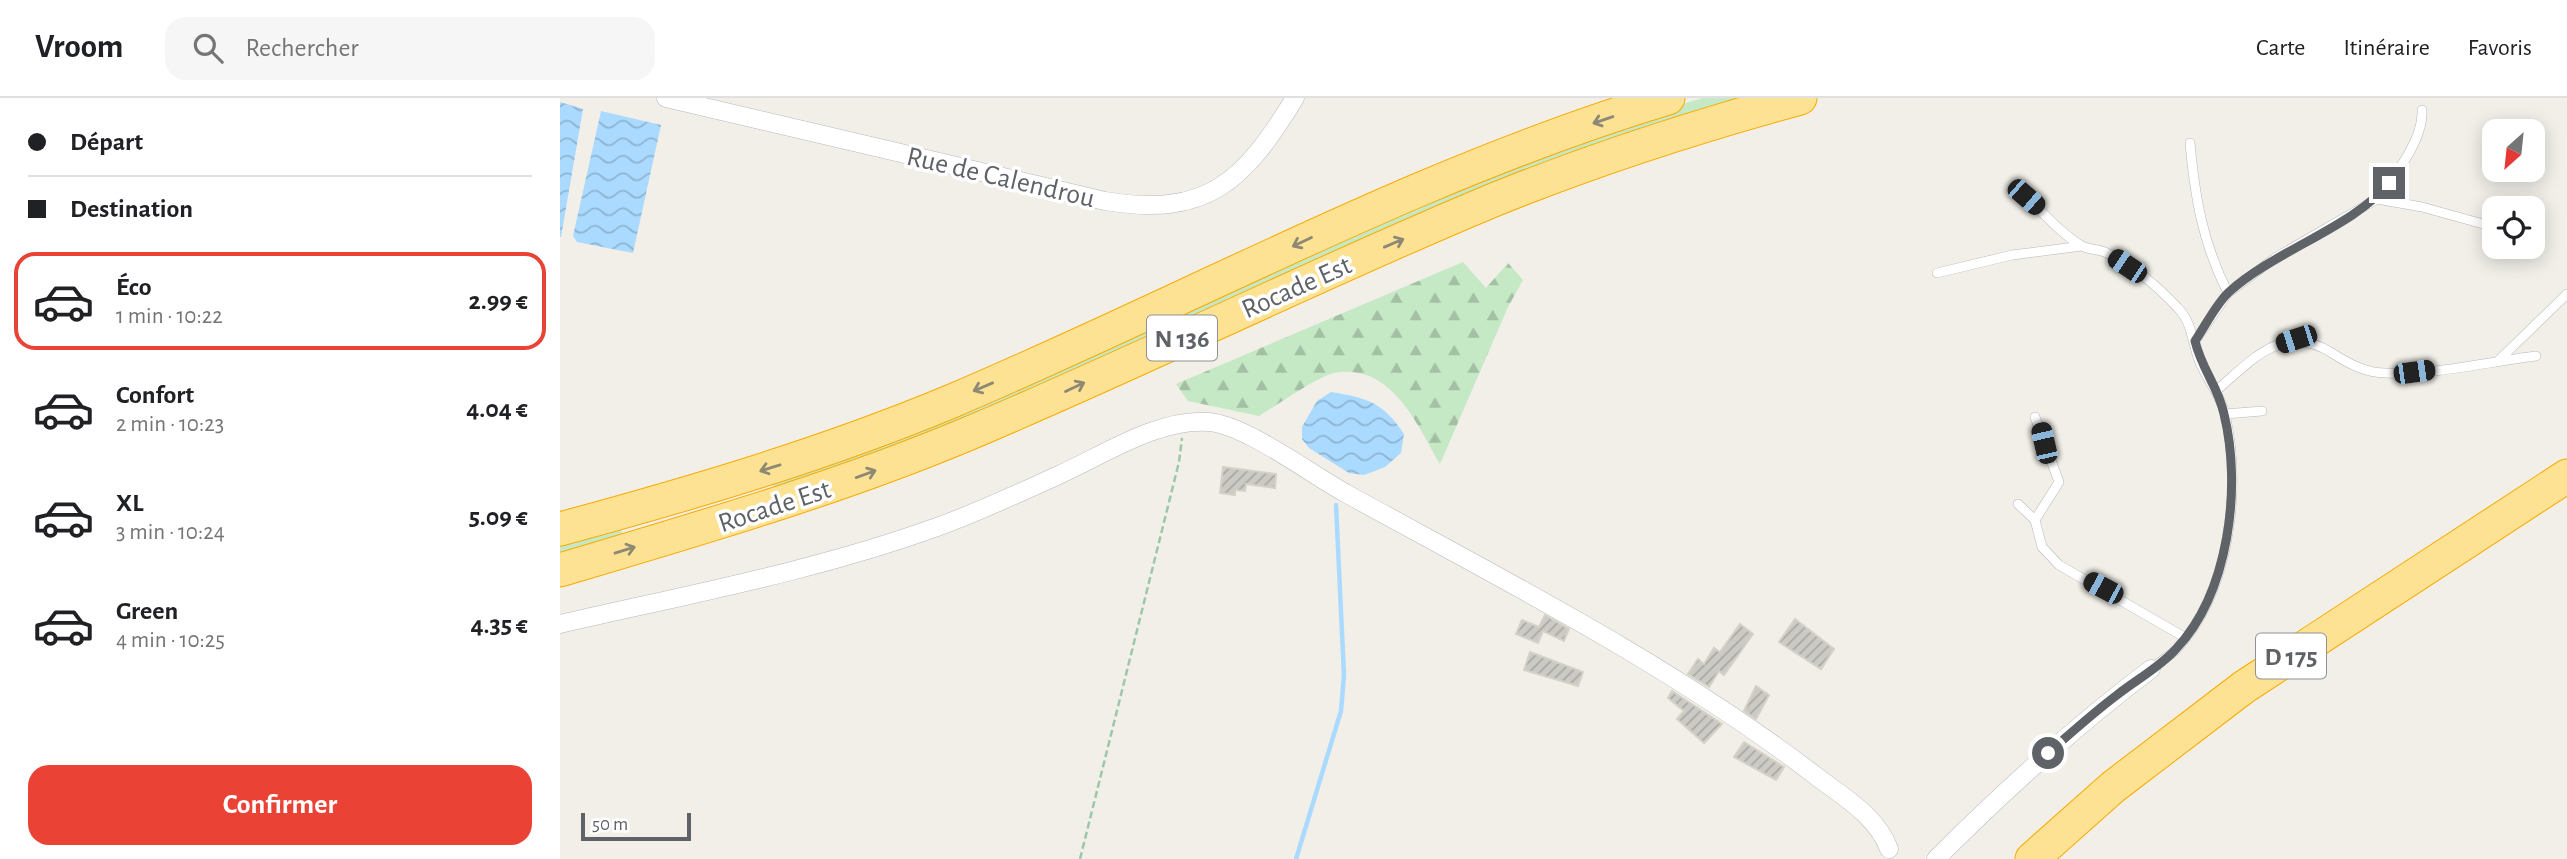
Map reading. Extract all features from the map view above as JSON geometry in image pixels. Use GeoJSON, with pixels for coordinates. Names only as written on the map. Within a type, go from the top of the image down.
{"type":"FeatureCollection","features":[{"type":"Feature","properties":{"kind":"highway","name":"Rocade Est"},"geometry":{"type":"LineString","coordinates":[[560,529],[768,469],[867,434],[1029,367],[1313,237],[1488,162],[1668,98]]}},
{"type":"Feature","properties":{"kind":"highway","name":"Rocade Est"},"geometry":{"type":"LineString","coordinates":[[560,570],[792,501],[881,469],[1050,398],[1331,270],[1498,199],[1673,135],[1800,98]]}},
{"type":"Feature","properties":{"kind":"highway","name":"D 175"},"geometry":{"type":"LineString","coordinates":[[2032,859],[2113,787],[2244,687],[2567,476]]}},
{"type":"Feature","properties":{"kind":"highway","name":"D 175"},"geometry":{"type":"LineString","coordinates":[[2065,859],[2130,801],[2259,704],[2567,501]]}},
{"type":"Feature","properties":{"kind":"street","name":"Rue de Calendrou"},"geometry":{"type":"LineString","coordinates":[[666,98],[1105,201],[1145,206],[1190,201],[1233,179],[1262,149],[1294,98]]}},
{"type":"Feature","properties":{"kind":"street"},"geometry":{"type":"LineString","coordinates":[[560,624],[830,561],[914,534],[1022,492],[1157,430],[1209,422],[1239,430],[1306,471],[1581,621],[1688,686],[1858,808],[1883,833],[1889,849]]}},
{"type":"Feature","properties":{"kind":"street"},"geometry":{"type":"LineString","coordinates":[[1936,859],[2031,768],[2102,706],[2151,669]]}},
{"type":"Feature","properties":{"kind":"lane"},"geometry":{"type":"LineString","coordinates":[[2195,341],[2228,293],[2275,258],[2376,199],[2415,139],[2423,121],[2423,110]]}},
{"type":"Feature","properties":{"kind":"lane"},"geometry":{"type":"LineString","coordinates":[[2190,143],[2199,223],[2210,257],[2228,293]]}},
{"type":"Feature","properties":{"kind":"lane"},"geometry":{"type":"LineString","coordinates":[[2026,197],[2082,246]]}},
{"type":"Feature","properties":{"kind":"lane"},"geometry":{"type":"LineString","coordinates":[[2376,199],[2422,207],[2482,224]]}},
{"type":"Feature","properties":{"kind":"lane"},"geometry":{"type":"LineString","coordinates":[[1937,273],[2012,255],[2082,246],[2106,252],[2147,279],[2181,310],[2195,341],[2201,365],[2217,390],[2225,414],[2231,495],[2227,543],[2202,617],[2175,651],[2151,669]]}},
{"type":"Feature","properties":{"kind":"lane"},"geometry":{"type":"LineString","coordinates":[[2498,361],[2567,294]]}},
{"type":"Feature","properties":{"kind":"lane"},"geometry":{"type":"LineString","coordinates":[[2217,390],[2251,361],[2276,345],[2296,339],[2316,343],[2371,372],[2414,372],[2536,356]]}},
{"type":"Feature","properties":{"kind":"lane"},"geometry":{"type":"LineString","coordinates":[[2225,414],[2262,411]]}},
{"type":"Feature","properties":{"kind":"lane"},"geometry":{"type":"LineString","coordinates":[[2035,417],[2059,482],[2035,520]]}},
{"type":"Feature","properties":{"kind":"lane"},"geometry":{"type":"LineString","coordinates":[[2018,504],[2035,520],[2042,547],[2059,565],[2186,638]]}},
{"type":"Feature","properties":{"kind":"path"},"geometry":{"type":"LineString","coordinates":[[1080,859],[1179,462],[1184,424]]}},
{"type":"Feature","properties":{"kind":"green space"},"geometry":{"type":"Polygon","coordinates":[[[1703,98],[1748,98],[778,495],[770,480],[1381,219],[1662,110],[1703,98]]]}},
{"type":"Feature","properties":{"kind":"green space"},"geometry":{"type":"Polygon","coordinates":[[[1463,262],[1486,288],[1508,263],[1523,280],[1508,307],[1440,464],[1400,399],[1387,386],[1371,377],[1354,372],[1327,375],[1259,416],[1188,401],[1176,384],[1463,262]]]}},
{"type":"Feature","properties":{"kind":"green space"},"geometry":{"type":"Polygon","coordinates":[[[620,524],[623,539],[560,556],[560,540],[620,524]]]}},
{"type":"Feature","properties":{"kind":"water"},"geometry":{"type":"Polygon","coordinates":[[[560,102],[583,109],[561,237],[560,237],[560,102]]]}},
{"type":"Feature","properties":{"kind":"water"},"geometry":{"type":"Polygon","coordinates":[[[601,111],[661,125],[633,253],[577,242],[573,236],[601,111]]]}},
{"type":"Feature","properties":{"kind":"water"},"geometry":{"type":"Polygon","coordinates":[[[1331,392],[1364,399],[1381,408],[1404,434],[1401,453],[1385,467],[1364,475],[1349,473],[1309,448],[1302,439],[1302,427],[1317,401],[1331,392]]]}},
{"type":"Feature","properties":{"kind":"building"},"geometry":{"type":"Polygon","coordinates":[[[1223,467],[1276,474],[1275,488],[1246,484],[1245,491],[1235,490],[1235,495],[1220,493],[1223,467]]]}},
{"type":"Feature","properties":{"kind":"building"},"geometry":{"type":"Polygon","coordinates":[[[1545,615],[1569,629],[1564,641],[1543,631],[1538,643],[1516,634],[1522,620],[1539,627],[1545,615]]]}},
{"type":"Feature","properties":{"kind":"building"},"geometry":{"type":"Polygon","coordinates":[[[1795,619],[1834,649],[1821,669],[1779,642],[1795,619]]]}},
{"type":"Feature","properties":{"kind":"building"},"geometry":{"type":"Polygon","coordinates":[[[1740,624],[1753,634],[1724,675],[1719,671],[1709,687],[1688,674],[1698,659],[1704,664],[1714,648],[1720,652],[1740,624]]]}},
{"type":"Feature","properties":{"kind":"building"},"geometry":{"type":"Polygon","coordinates":[[[1530,652],[1583,672],[1578,686],[1524,670],[1530,652]]]}},
{"type":"Feature","properties":{"kind":"building"},"geometry":{"type":"Polygon","coordinates":[[[1756,686],[1769,695],[1756,719],[1744,711],[1756,686]]]}},
{"type":"Feature","properties":{"kind":"building"},"geometry":{"type":"Polygon","coordinates":[[[1672,691],[1722,724],[1704,743],[1677,719],[1684,711],[1668,698],[1672,691]]]}},
{"type":"Feature","properties":{"kind":"building"},"geometry":{"type":"Polygon","coordinates":[[[1744,742],[1784,767],[1776,780],[1734,757],[1744,742]]]}},
{"type":"Feature","properties":{"kind":"waterway"},"geometry":{"type":"LineString","coordinates":[[1296,859],[1341,711],[1344,675],[1336,505]]}},
{"type":"Feature","properties":{"kind":"route"},"geometry":{"type":"LineString","coordinates":[[2048,753],[2102,706],[2175,651],[2202,617],[2217,581],[2227,543],[2231,495],[2228,437],[2225,414],[2217,390],[2201,365],[2195,341],[2228,293],[2275,258],[2376,199],[2389,183]]}}]}
